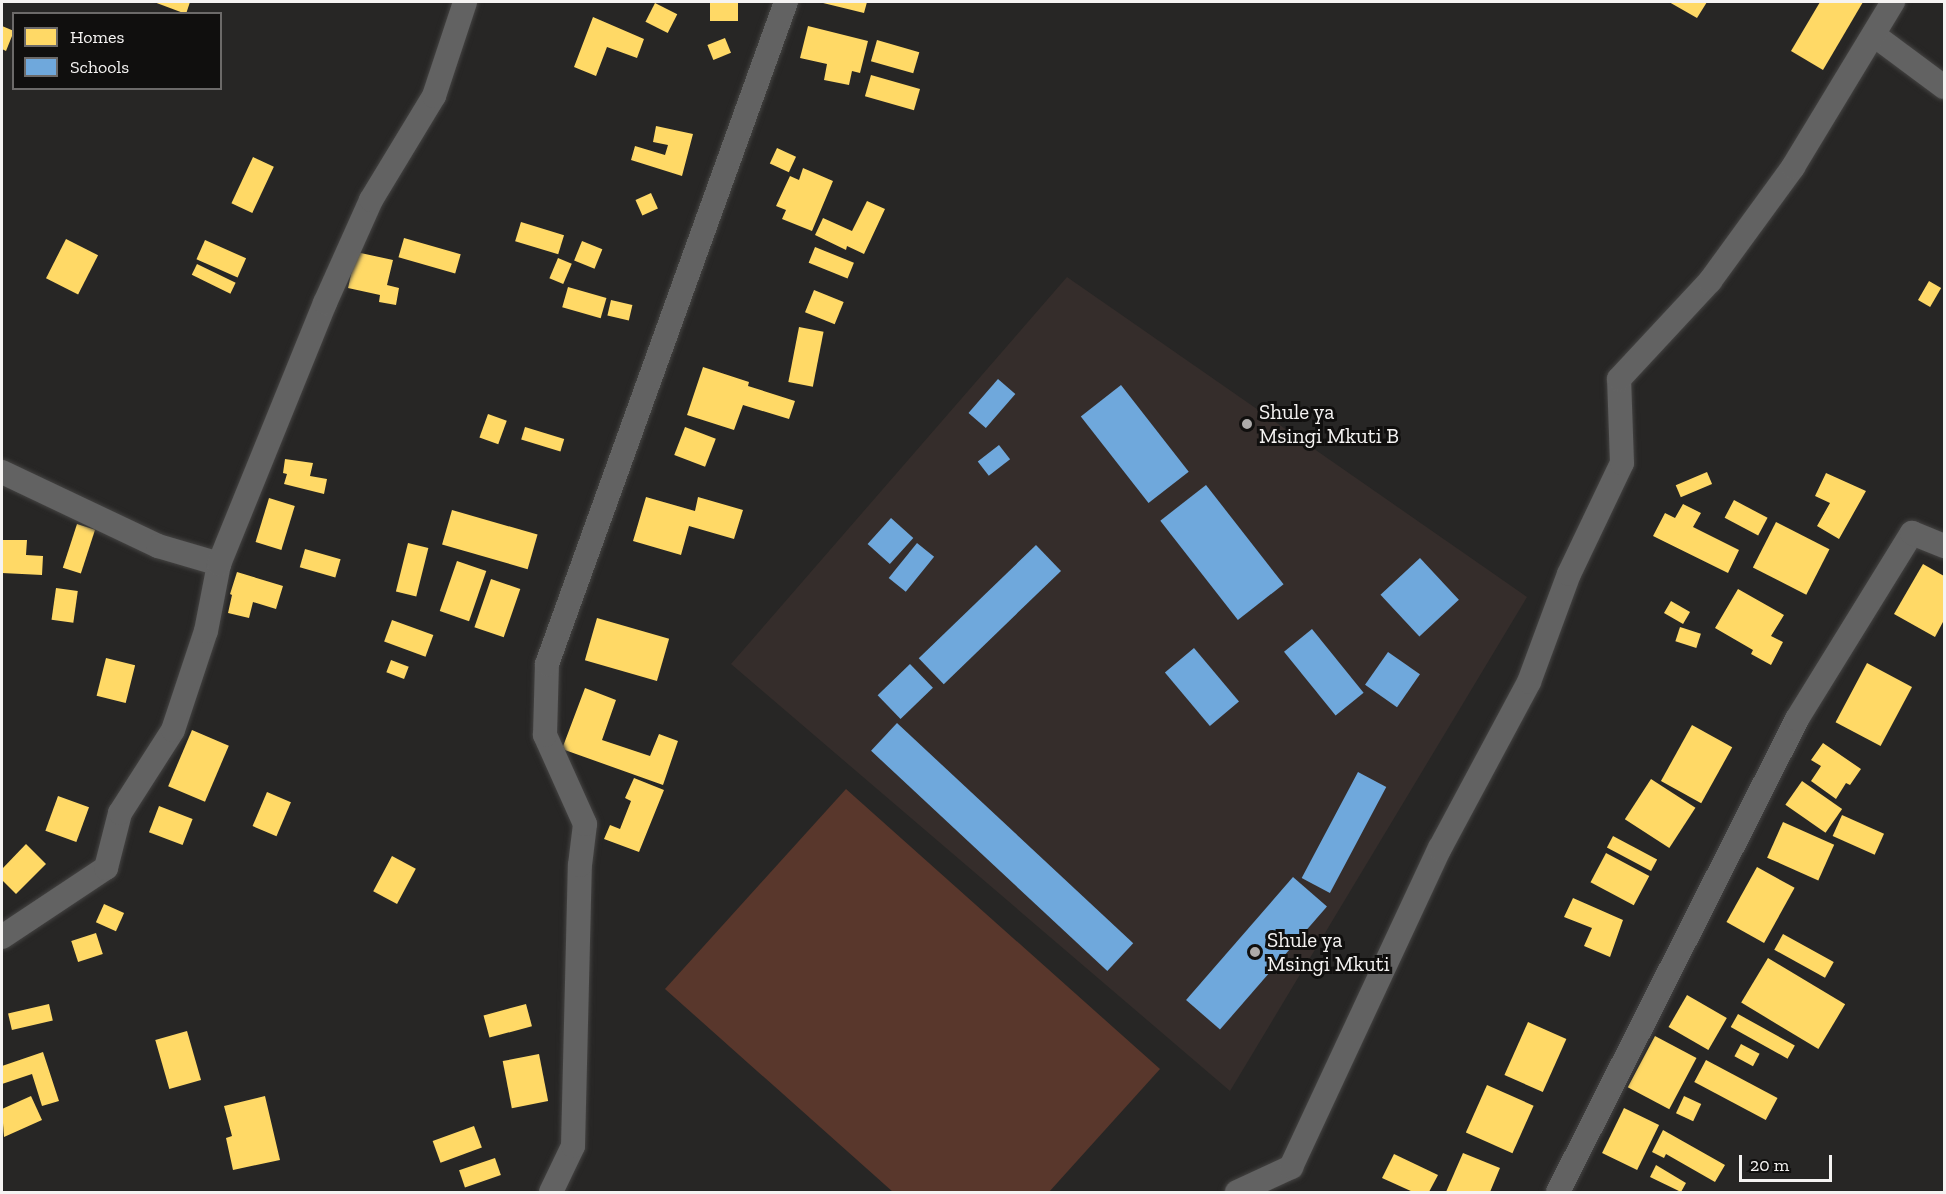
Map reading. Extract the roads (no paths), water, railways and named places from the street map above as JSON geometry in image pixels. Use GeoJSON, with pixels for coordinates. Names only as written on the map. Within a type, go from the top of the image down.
{"type":"FeatureCollection","features":[{"type":"Feature","properties":{"kind":"street"},"geometry":{"type":"LineString","coordinates":[[2,937],[106,868],[120,813],[173,730],[206,631],[219,564],[325,303],[371,200],[434,96],[465,2]]}},
{"type":"Feature","properties":{"kind":"street"},"geometry":{"type":"LineString","coordinates":[[550,1192],[573,1146],[580,865],[585,824],[544,735],[547,664],[786,2]]}},
{"type":"Feature","properties":{"kind":"street"},"geometry":{"type":"LineString","coordinates":[[1237,1192],[1291,1167],[1440,848],[1529,682],[1569,574],[1622,463],[1619,379],[1710,281],[1793,167],[1893,2]]}},
{"type":"Feature","properties":{"kind":"street"},"geometry":{"type":"LineString","coordinates":[[1874,35],[1944,87]]}},
{"type":"Feature","properties":{"kind":"street"},"geometry":{"type":"LineString","coordinates":[[2,472],[158,546],[219,564]]}},
{"type":"Feature","properties":{"kind":"street"},"geometry":{"type":"LineString","coordinates":[[1558,1192],[1797,719],[1912,533],[1944,546]]}},
{"type":"Feature","properties":{"kind":"place","name":"Shule ya Msingi Mkuti B"},"geometry":{"type":"Point","coordinates":[1247,424]}},
{"type":"Feature","properties":{"kind":"place","name":"Shule ya Msingi Mkuti"},"geometry":{"type":"Point","coordinates":[1255,952]}}]}
